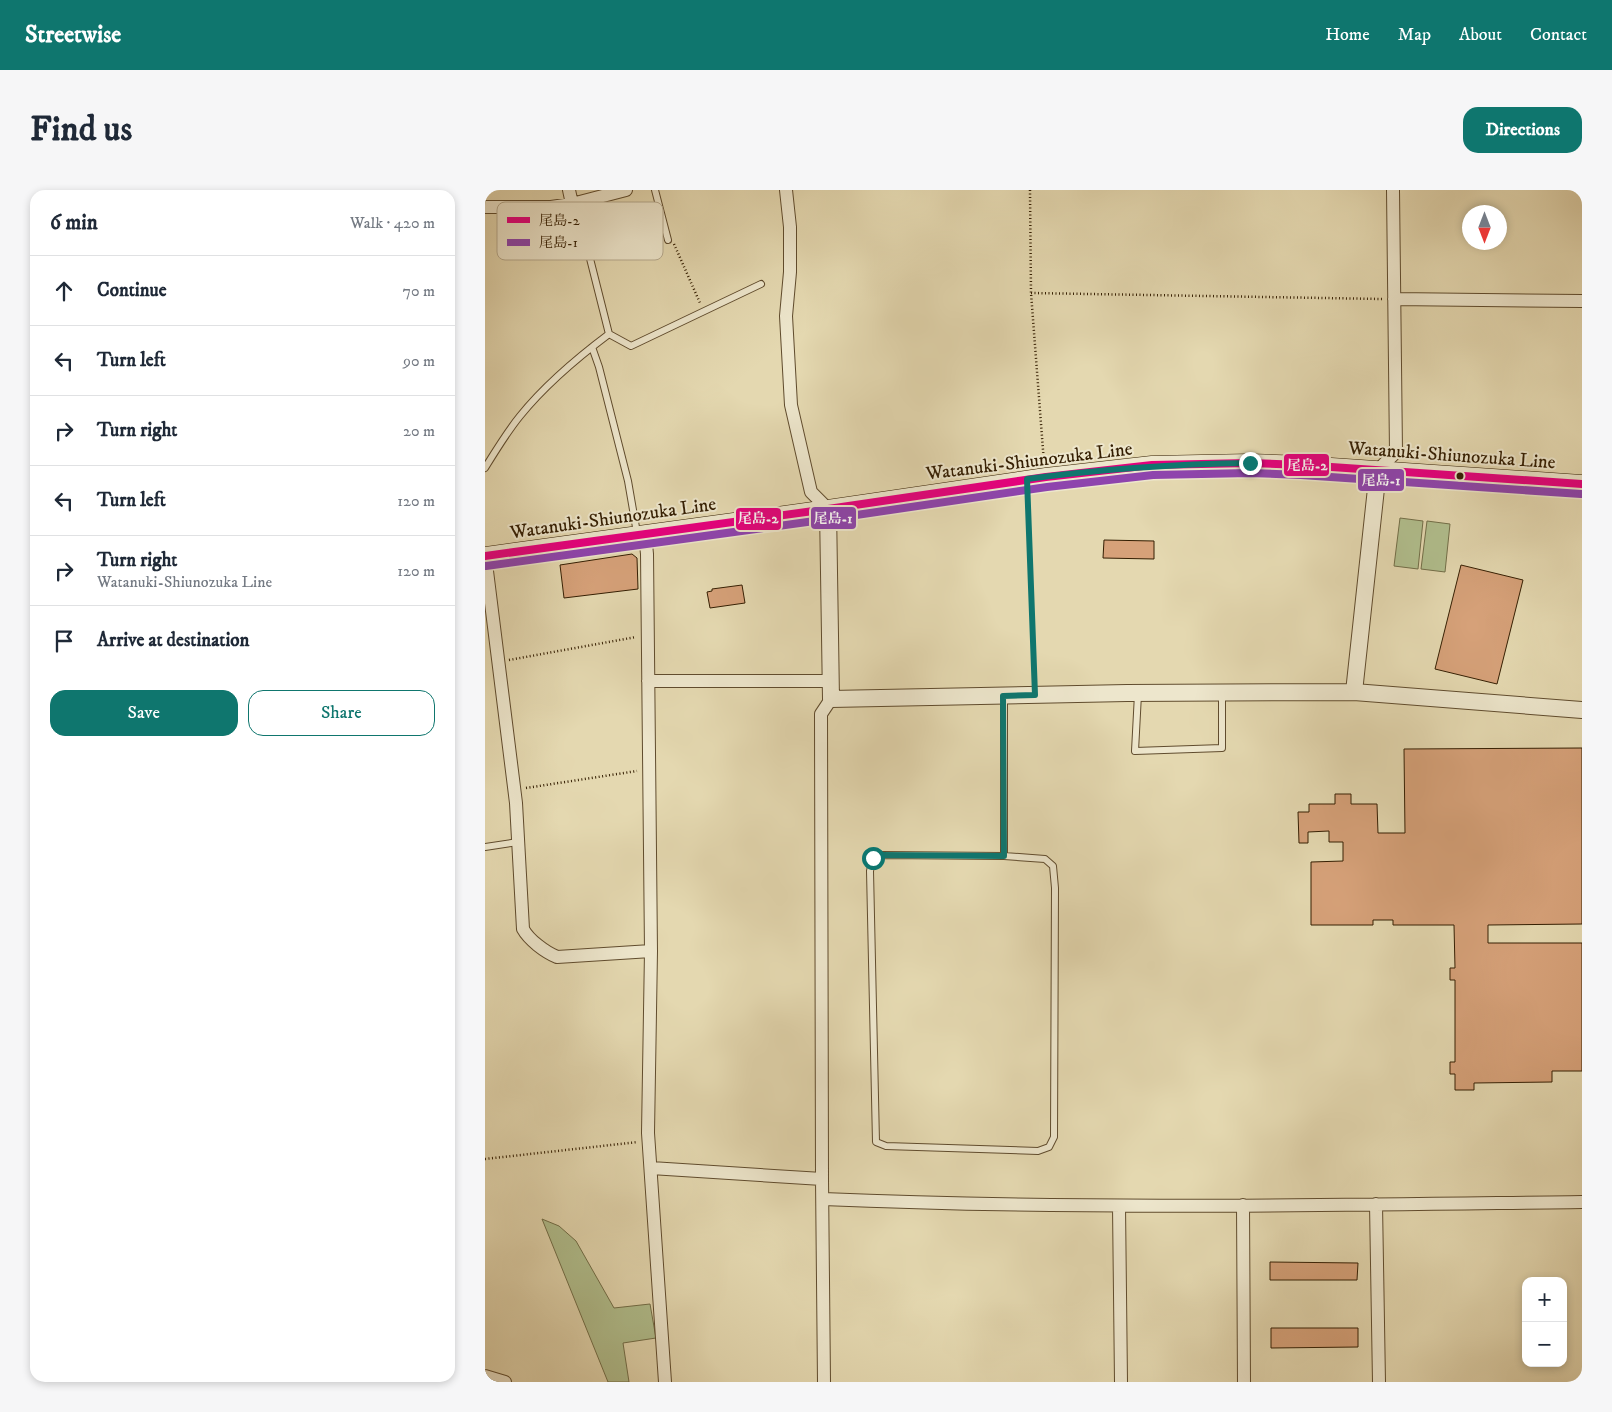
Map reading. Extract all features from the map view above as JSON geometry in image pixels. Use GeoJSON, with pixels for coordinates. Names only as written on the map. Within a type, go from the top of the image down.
{"type":"FeatureCollection","features":[{"type":"Feature","properties":{"kind":"main road","name":"Watanuki-Shiunozuka Line"},"geometry":{"type":"LineString","coordinates":[[485,556],[827,510],[1097,470],[1200,464],[1302,465],[1582,484]]}},
{"type":"Feature","properties":{"kind":"street"},"geometry":{"type":"LineString","coordinates":[[569,190],[574,202]]}},
{"type":"Feature","properties":{"kind":"street"},"geometry":{"type":"LineString","coordinates":[[578,202],[626,190]]}},
{"type":"Feature","properties":{"kind":"street"},"geometry":{"type":"LineString","coordinates":[[786,190],[790,227],[790,272],[786,316],[791,405],[811,492],[827,510],[831,699],[821,714],[821,1179],[823,1199],[824,1382]]}},
{"type":"Feature","properties":{"kind":"street"},"geometry":{"type":"LineString","coordinates":[[1354,692],[1378,470],[1396,452],[1393,190]]}},
{"type":"Feature","properties":{"kind":"street"},"geometry":{"type":"LineString","coordinates":[[1394,299],[1582,302]]}},
{"type":"Feature","properties":{"kind":"street"},"geometry":{"type":"LineString","coordinates":[[641,534],[648,681],[651,951],[648,1140],[665,1382]]}},
{"type":"Feature","properties":{"kind":"street"},"geometry":{"type":"LineString","coordinates":[[485,556],[515,790],[523,929],[526,934],[551,955],[557,957],[651,951]]}},
{"type":"Feature","properties":{"kind":"street"},"geometry":{"type":"LineString","coordinates":[[648,681],[831,681]]}},
{"type":"Feature","properties":{"kind":"street"},"geometry":{"type":"LineString","coordinates":[[831,699],[1138,693],[1354,692],[1582,710]]}},
{"type":"Feature","properties":{"kind":"street"},"geometry":{"type":"LineString","coordinates":[[651,1168],[821,1179]]}},
{"type":"Feature","properties":{"kind":"street"},"geometry":{"type":"LineString","coordinates":[[823,1199],[930,1204],[1119,1206],[1582,1202]]}},
{"type":"Feature","properties":{"kind":"street"},"geometry":{"type":"LineString","coordinates":[[1376,1204],[1379,1382]]}},
{"type":"Feature","properties":{"kind":"street"},"geometry":{"type":"LineString","coordinates":[[1243,1205],[1244,1382]]}},
{"type":"Feature","properties":{"kind":"street"},"geometry":{"type":"LineString","coordinates":[[1119,1206],[1121,1382]]}},
{"type":"Feature","properties":{"kind":"street"},"geometry":{"type":"LineString","coordinates":[[485,1376],[505,1382]]}},
{"type":"Feature","properties":{"kind":"lane"},"geometry":{"type":"LineString","coordinates":[[655,190],[659,202]]}},
{"type":"Feature","properties":{"kind":"lane"},"geometry":{"type":"LineString","coordinates":[[663,217],[670,240]]}},
{"type":"Feature","properties":{"kind":"lane"},"geometry":{"type":"LineString","coordinates":[[589,260],[609,334],[631,346],[761,284]]}},
{"type":"Feature","properties":{"kind":"lane"},"geometry":{"type":"LineString","coordinates":[[485,468],[519,416],[537,397],[609,334]]}},
{"type":"Feature","properties":{"kind":"lane"},"geometry":{"type":"LineString","coordinates":[[592,347],[599,367],[641,534]]}},
{"type":"Feature","properties":{"kind":"lane"},"geometry":{"type":"LineString","coordinates":[[1138,693],[1135,751],[1221,748],[1222,693]]}},
{"type":"Feature","properties":{"kind":"lane"},"geometry":{"type":"LineString","coordinates":[[1003,696],[1004,856]]}},
{"type":"Feature","properties":{"kind":"lane"},"geometry":{"type":"LineString","coordinates":[[485,847],[519,842]]}},
{"type":"Feature","properties":{"kind":"lane"},"geometry":{"type":"LineString","coordinates":[[882,855],[1004,856],[1045,859],[1053,866],[1055,888],[1054,1137],[1049,1148],[1038,1151],[886,1146],[875,1142],[870,871],[873,858],[882,855]]}},
{"type":"Feature","properties":{"kind":"path"},"geometry":{"type":"LineString","coordinates":[[1030,190],[1031,293],[1045,477]]}},
{"type":"Feature","properties":{"kind":"path"},"geometry":{"type":"LineString","coordinates":[[670,240],[703,312]]}},
{"type":"Feature","properties":{"kind":"path"},"geometry":{"type":"LineString","coordinates":[[1031,293],[1394,299]]}},
{"type":"Feature","properties":{"kind":"path"},"geometry":{"type":"LineString","coordinates":[[1027,479],[1035,695]]}},
{"type":"Feature","properties":{"kind":"path"},"geometry":{"type":"LineString","coordinates":[[499,662],[647,635]]}},
{"type":"Feature","properties":{"kind":"path"},"geometry":{"type":"LineString","coordinates":[[515,790],[649,769]]}},
{"type":"Feature","properties":{"kind":"path"},"geometry":{"type":"LineString","coordinates":[[485,1159],[648,1140]]}},
{"type":"Feature","properties":{"kind":"green space"},"geometry":{"type":"Polygon","coordinates":[[[1400,518],[1423,521],[1418,569],[1394,566],[1400,518]]]}},
{"type":"Feature","properties":{"kind":"green space"},"geometry":{"type":"Polygon","coordinates":[[[1427,521],[1450,524],[1445,572],[1421,569],[1427,521]]]}},
{"type":"Feature","properties":{"kind":"green space"},"geometry":{"type":"Polygon","coordinates":[[[542,1219],[559,1226],[576,1241],[614,1308],[650,1304],[656,1338],[623,1343],[629,1382],[608,1382],[542,1219]]]}},
{"type":"Feature","properties":{"kind":"building"},"geometry":{"type":"Polygon","coordinates":[[[1104,540],[1154,541],[1154,559],[1103,558],[1104,540]]]}},
{"type":"Feature","properties":{"kind":"building"},"geometry":{"type":"Polygon","coordinates":[[[632,554],[637,558],[638,589],[564,598],[560,565],[632,554]]]}},
{"type":"Feature","properties":{"kind":"building"},"geometry":{"type":"Polygon","coordinates":[[[1461,565],[1523,580],[1497,684],[1435,669],[1461,565]]]}},
{"type":"Feature","properties":{"kind":"building"},"geometry":{"type":"Polygon","coordinates":[[[742,585],[745,603],[710,608],[707,592],[712,591],[712,589],[742,585]]]}},
{"type":"Feature","properties":{"kind":"building"},"geometry":{"type":"Polygon","coordinates":[[[1582,748],[1582,924],[1488,925],[1488,943],[1582,943],[1582,1071],[1552,1071],[1552,1082],[1474,1083],[1474,1090],[1455,1090],[1455,1074],[1450,1074],[1450,1062],[1455,1062],[1455,980],[1450,980],[1450,968],[1455,968],[1454,925],[1393,925],[1393,920],[1373,920],[1373,925],[1311,925],[1311,862],[1343,861],[1343,842],[1329,842],[1329,831],[1308,832],[1308,843],[1299,843],[1298,812],[1309,812],[1309,804],[1335,804],[1335,794],[1351,794],[1351,804],[1377,804],[1378,833],[1405,833],[1404,749],[1582,748]]]}},
{"type":"Feature","properties":{"kind":"building"},"geometry":{"type":"Polygon","coordinates":[[[1270,1262],[1358,1263],[1357,1280],[1270,1280],[1270,1262]]]}},
{"type":"Feature","properties":{"kind":"building"},"geometry":{"type":"Polygon","coordinates":[[[1271,1328],[1358,1328],[1358,1347],[1271,1348],[1271,1328]]]}},
{"type":"Feature","properties":{"kind":"transit line","name":"尾島-2"},"geometry":{"type":"LineString","coordinates":[[485,556],[1046,477],[1152,465],[1250,463],[1302,465],[1582,484]]}},
{"type":"Feature","properties":{"kind":"transit line","name":"尾島-1"},"geometry":{"type":"LineString","coordinates":[[486,566],[1047,487],[1153,475],[1250,473],[1301,475],[1581,494]]}},
{"type":"Feature","properties":{"kind":"route"},"geometry":{"type":"LineString","coordinates":[[873,858],[882,855],[1004,856],[1003,696],[1035,695],[1027,479],[1097,470],[1152,466],[1250,463]]}}]}
